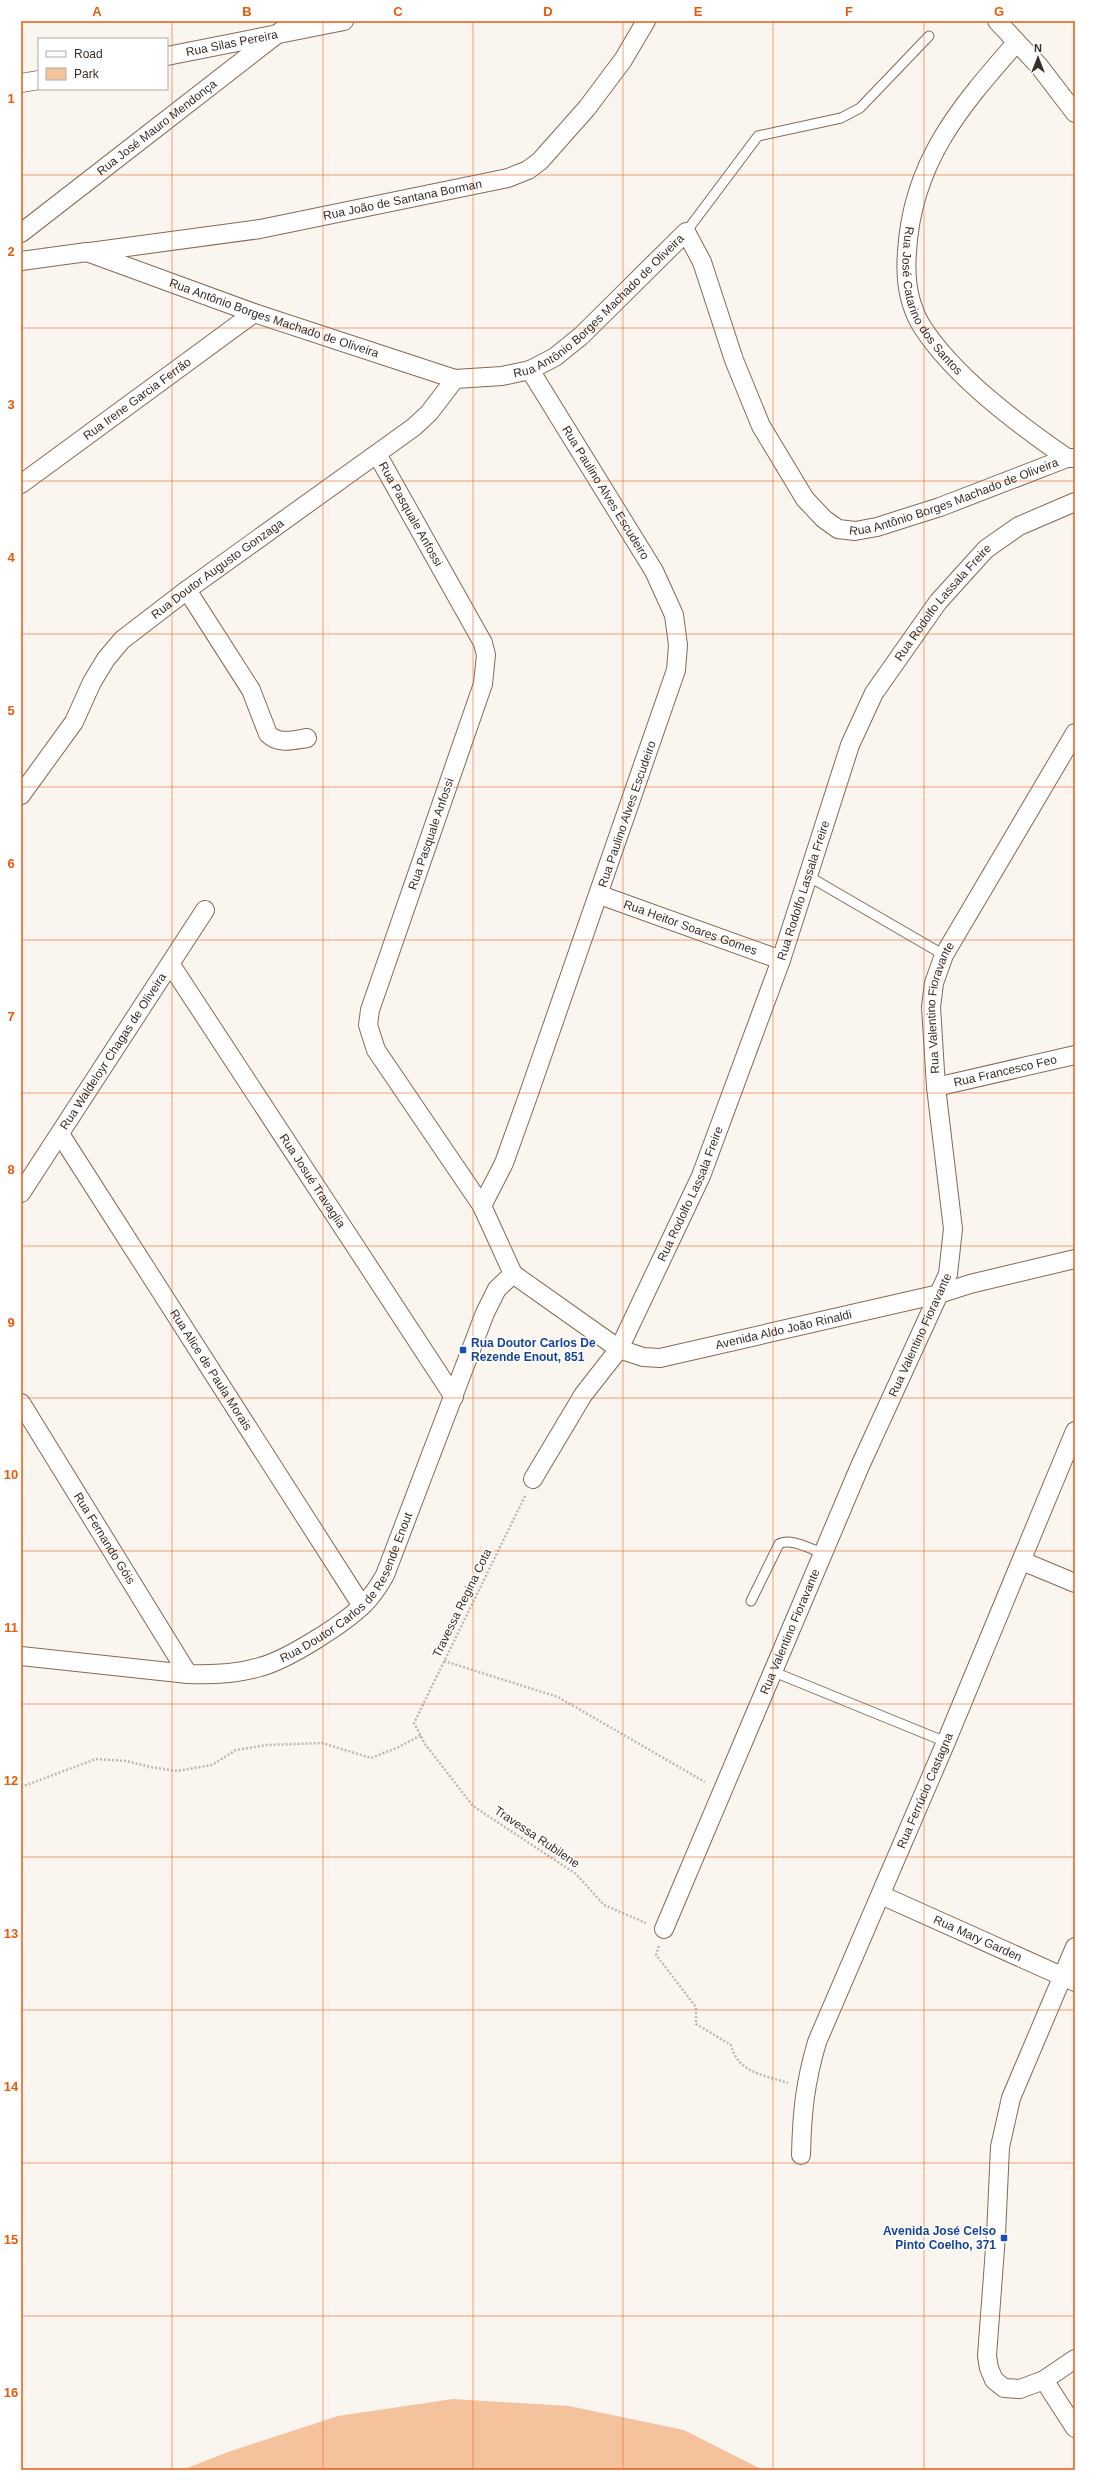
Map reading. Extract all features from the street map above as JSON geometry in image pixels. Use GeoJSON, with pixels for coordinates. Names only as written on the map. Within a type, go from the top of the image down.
{"type":"FeatureCollection","features":[{"type":"Feature","properties":{"kind":"street","name":"Rua José Mauro Mendonça"},"geometry":{"type":"LineString","coordinates":[[21,234],[294,21]]}},
{"type":"Feature","properties":{"kind":"street","name":"Rua Silas Pereira"},"geometry":{"type":"LineString","coordinates":[[168,56],[344,21]]}},
{"type":"Feature","properties":{"kind":"street","name":"Rua João de Santana Borman"},"geometry":{"type":"LineString","coordinates":[[87,252],[260,229],[508,178],[528,170],[540,161],[587,108],[623,60],[646,21]]}},
{"type":"Feature","properties":{"kind":"street"},"geometry":{"type":"LineString","coordinates":[[997,21],[1039,66],[1075,113]]}},
{"type":"Feature","properties":{"kind":"street","name":"Rua José Catarino dos Santos"},"geometry":{"type":"LineString","coordinates":[[1016,43],[971,95],[940,138],[920,182],[908,225],[906,269],[909,296],[920,323],[936,345],[974,384],[1024,429],[1071,458]]}},
{"type":"Feature","properties":{"kind":"street"},"geometry":{"type":"LineString","coordinates":[[21,83],[38,80]]}},
{"type":"Feature","properties":{"kind":"street","name":"Rua Antônio Borges Machado de Oliveira"},"geometry":{"type":"LineString","coordinates":[[21,260],[87,252],[254,313],[455,379],[502,376],[530,370],[555,358],[581,336],[686,232],[702,262],[734,360],[761,426],[805,499],[824,519],[838,529],[855,531],[877,527],[940,507],[1071,458]]}},
{"type":"Feature","properties":{"kind":"street","name":"Rua Irene Garcia Ferrão"},"geometry":{"type":"LineString","coordinates":[[21,484],[254,313]]}},
{"type":"Feature","properties":{"kind":"street","name":"Rua Paulino Alves Escudeiro"},"geometry":{"type":"LineString","coordinates":[[482,1206],[504,1163],[600,896],[676,670],[677,630],[674,615],[654,571],[530,370]]}},
{"type":"Feature","properties":{"kind":"street","name":"Rua Doutor Augusto Gonzaga"},"geometry":{"type":"LineString","coordinates":[[21,795],[74,722],[92,682],[106,658],[122,640],[186,590],[377,454],[429,413],[455,379]]}},
{"type":"Feature","properties":{"kind":"street","name":"Rua Pasquale Anfossi"},"geometry":{"type":"LineString","coordinates":[[377,454],[483,643],[486,655],[483,684],[372,1004],[368,1025],[376,1050],[482,1206]]}},
{"type":"Feature","properties":{"kind":"street","name":"Rua Rodolfo Lassala Freire"},"geometry":{"type":"LineString","coordinates":[[533,1479],[583,1395],[619,1349],[701,1176],[781,960],[850,745],[874,693],[894,662],[938,602],[986,549],[1019,526],[1075,502]]}},
{"type":"Feature","properties":{"kind":"street"},"geometry":{"type":"LineString","coordinates":[[186,590],[247,684],[268,734],[273,740],[282,741],[307,738]]}},
{"type":"Feature","properties":{"kind":"street","name":"Rua Valentino Fioravante"},"geometry":{"type":"LineString","coordinates":[[664,1929],[723,1793],[860,1466],[948,1274],[953,1229],[936,1087],[930,1007],[934,983],[944,955],[1075,733]]}},
{"type":"Feature","properties":{"kind":"street","name":"Rua Heitor Soares Gomes"},"geometry":{"type":"LineString","coordinates":[[600,896],[781,960]]}},
{"type":"Feature","properties":{"kind":"street","name":"Rua Waldeloyr Chagas de Oliveira"},"geometry":{"type":"LineString","coordinates":[[21,1193],[171,965],[205,910]]}},
{"type":"Feature","properties":{"kind":"street","name":"Rua Josué Travaglia"},"geometry":{"type":"LineString","coordinates":[[171,965],[454,1397]]}},
{"type":"Feature","properties":{"kind":"street","name":"Rua Francesco Feo"},"geometry":{"type":"LineString","coordinates":[[936,1087],[1075,1055]]}},
{"type":"Feature","properties":{"kind":"street","name":"Rua Alice de Paula Morais"},"geometry":{"type":"LineString","coordinates":[[60,1134],[362,1606]]}},
{"type":"Feature","properties":{"kind":"street"},"geometry":{"type":"LineString","coordinates":[[482,1206],[513,1274]]}},
{"type":"Feature","properties":{"kind":"street","name":"Avenida Aldo João Rinaldi"},"geometry":{"type":"LineString","coordinates":[[513,1274],[619,1349],[643,1357],[660,1358],[682,1355],[939,1294],[970,1284],[1075,1259]]}},
{"type":"Feature","properties":{"kind":"street","name":"Rua Doutor Carlos de Resende Enout"},"geometry":{"type":"LineString","coordinates":[[21,1656],[214,1676],[262,1667],[301,1648],[362,1606],[376,1591],[385,1575],[493,1296],[513,1274]]}},
{"type":"Feature","properties":{"kind":"street","name":"Rua Fernando Góis"},"geometry":{"type":"LineString","coordinates":[[21,1403],[188,1674]]}},
{"type":"Feature","properties":{"kind":"street","name":"Rua Ferrúcio Castagna"},"geometry":{"type":"LineString","coordinates":[[801,2155],[805,2089],[817,2042],[946,1742],[1075,1432]]}},
{"type":"Feature","properties":{"kind":"street"},"geometry":{"type":"LineString","coordinates":[[1022,1561],[1075,1583]]}},
{"type":"Feature","properties":{"kind":"street","name":"Rua Mary Garden"},"geometry":{"type":"LineString","coordinates":[[881,1895],[1068,1980]]}},
{"type":"Feature","properties":{"kind":"street"},"geometry":{"type":"LineString","coordinates":[[1075,1947],[1068,1980],[1011,2098],[1003,2123],[1000,2147],[996,2235],[987,2356],[994,2380],[1004,2388],[1020,2389],[1044,2380],[1075,2359]]}},
{"type":"Feature","properties":{"kind":"street"},"geometry":{"type":"LineString","coordinates":[[1044,2380],[1075,2428]]}},
{"type":"Feature","properties":{"kind":"lane"},"geometry":{"type":"LineString","coordinates":[[686,232],[758,136],[841,118],[860,108],[929,36]]}},
{"type":"Feature","properties":{"kind":"lane"},"geometry":{"type":"LineString","coordinates":[[808,876],[944,955]]}},
{"type":"Feature","properties":{"kind":"lane"},"geometry":{"type":"LineString","coordinates":[[751,1601],[779,1544],[783,1542],[790,1542],[823,1553]]}},
{"type":"Feature","properties":{"kind":"lane"},"geometry":{"type":"LineString","coordinates":[[774,1672],[946,1742]]}},
{"type":"Feature","properties":{"kind":"path","name":"Travessa Regina Cota"},"geometry":{"type":"LineString","coordinates":[[420,1735],[414,1723],[533,1479]]}},
{"type":"Feature","properties":{"kind":"path"},"geometry":{"type":"LineString","coordinates":[[444,1661],[558,1697],[723,1793]]}},
{"type":"Feature","properties":{"kind":"path"},"geometry":{"type":"LineString","coordinates":[[21,1787],[96,1759],[127,1760],[150,1767],[177,1771],[212,1765],[236,1750],[267,1745],[322,1743],[371,1758],[399,1747],[420,1735]]}},
{"type":"Feature","properties":{"kind":"path","name":"Travessa Rubilene"},"geometry":{"type":"LineString","coordinates":[[420,1735],[473,1806],[576,1874],[604,1905],[664,1929]]}},
{"type":"Feature","properties":{"kind":"path"},"geometry":{"type":"LineString","coordinates":[[664,1929],[656,1955],[696,2006],[696,2024],[731,2045],[734,2058],[745,2069],[805,2089]]}},
{"type":"Feature","properties":{"kind":"green space"},"geometry":{"type":"Polygon","coordinates":[[[453,2399],[569,2406],[684,2430],[763,2470],[182,2470],[228,2452],[338,2416],[453,2399]]]}},
{"type":"Feature","properties":{"kind":"place","name":"Rua Doutor Carlos De Rezende Enout, 851"},"geometry":{"type":"Point","coordinates":[463,1350]}},
{"type":"Feature","properties":{"kind":"place","name":"Avenida José Celso Pinto Coelho, 371"},"geometry":{"type":"Point","coordinates":[1004,2238]}}]}
